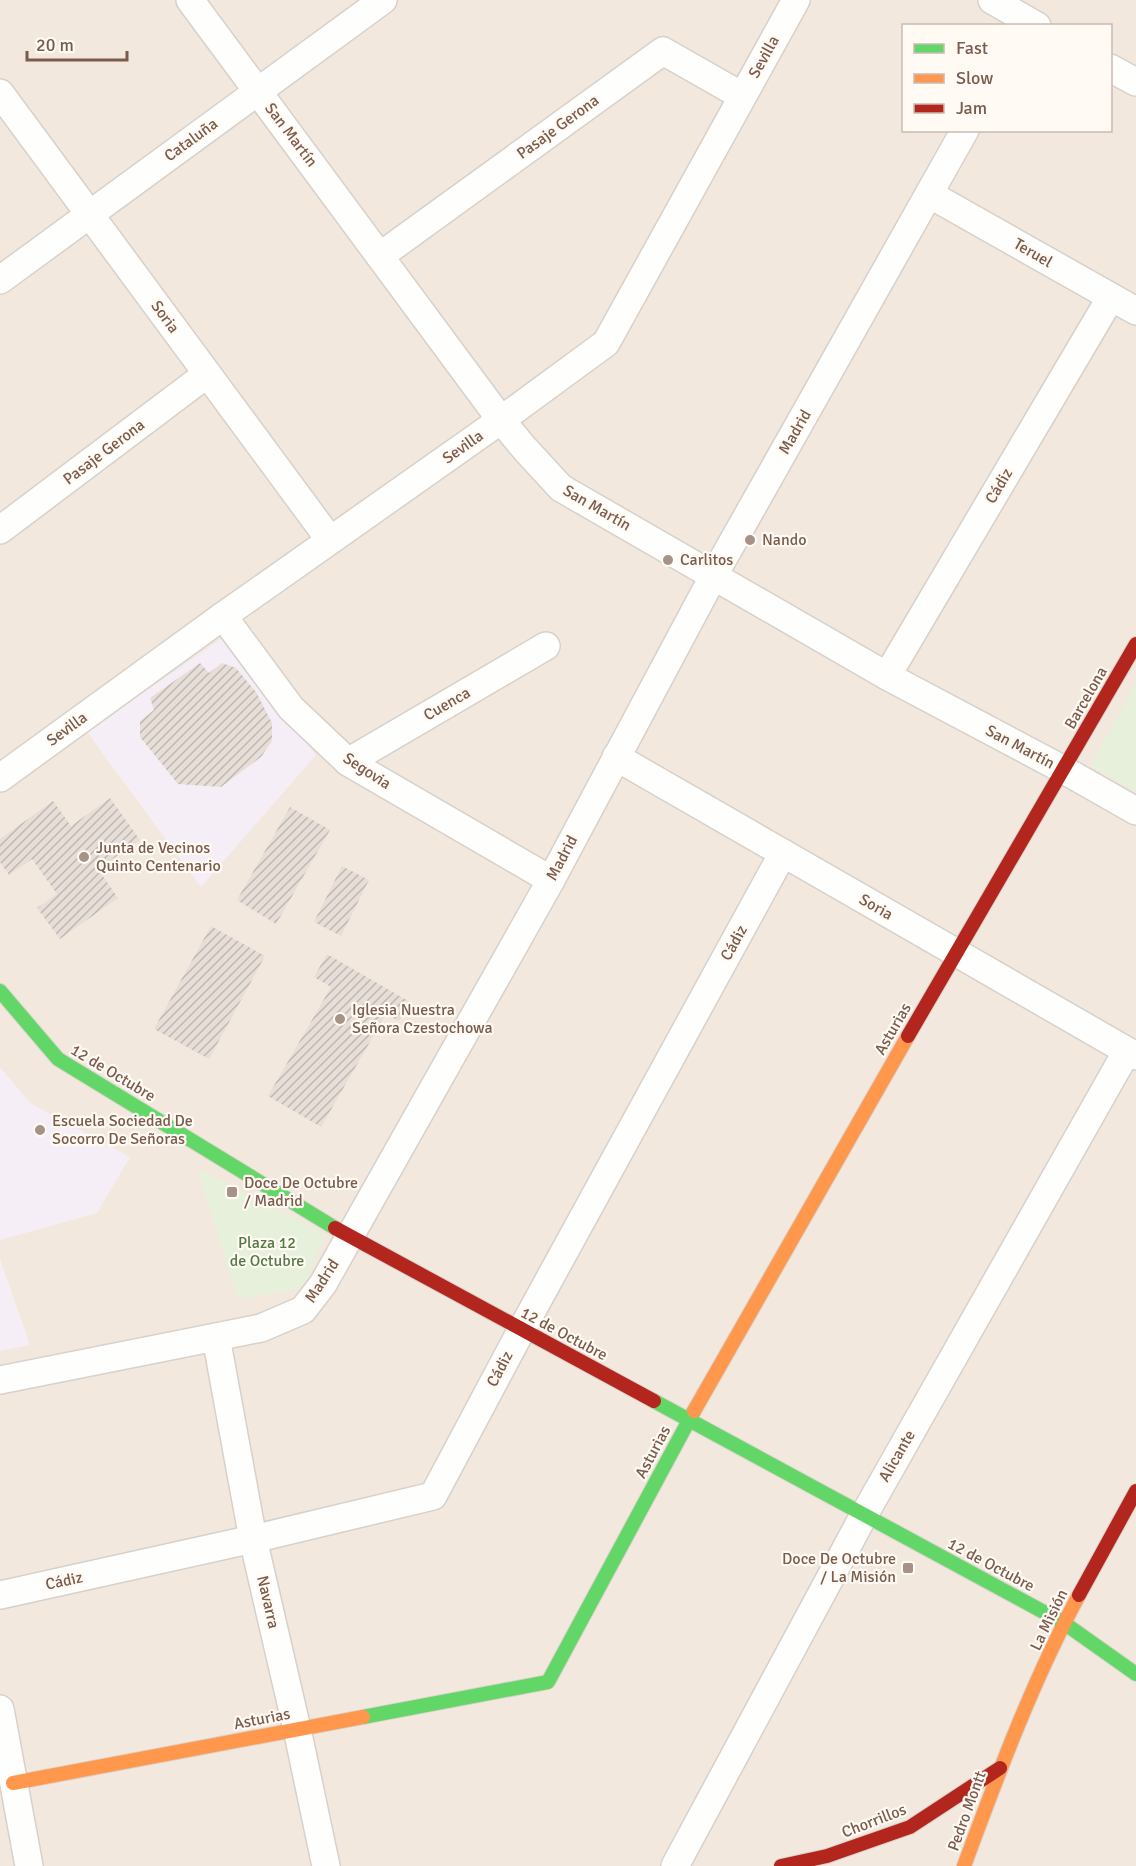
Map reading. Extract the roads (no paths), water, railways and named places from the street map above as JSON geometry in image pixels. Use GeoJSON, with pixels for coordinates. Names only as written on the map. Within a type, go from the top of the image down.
{"type":"FeatureCollection","features":[{"type":"Feature","properties":{"kind":"street","name":"San Martín"},"geometry":{"type":"LineString","coordinates":[[190,0],[501,420],[561,488],[887,676],[1064,770],[1136,812]]}},
{"type":"Feature","properties":{"kind":"street","name":"Cataluña"},"geometry":{"type":"LineString","coordinates":[[0,280],[383,0]]}},
{"type":"Feature","properties":{"kind":"street","name":"Sevilla"},"geometry":{"type":"LineString","coordinates":[[0,778],[223,616],[606,344],[796,0]]}},
{"type":"Feature","properties":{"kind":"street"},"geometry":{"type":"LineString","coordinates":[[992,0],[1032,18]]}},
{"type":"Feature","properties":{"kind":"street","name":"Pasaje Gerona"},"geometry":{"type":"LineString","coordinates":[[380,256],[663,51],[742,96]]}},
{"type":"Feature","properties":{"kind":"street"},"geometry":{"type":"LineString","coordinates":[[1112,69],[1136,82]]}},
{"type":"Feature","properties":{"kind":"street","name":"Soria"},"geometry":{"type":"LineString","coordinates":[[0,93],[330,540]]}},
{"type":"Feature","properties":{"kind":"street","name":"Madrid"},"geometry":{"type":"LineString","coordinates":[[0,1380],[261,1328],[303,1310],[324,1284],[551,880],[714,575],[964,132]]}},
{"type":"Feature","properties":{"kind":"street","name":"Teruel"},"geometry":{"type":"LineString","coordinates":[[929,194],[1136,311]]}},
{"type":"Feature","properties":{"kind":"street","name":"Cádiz"},"geometry":{"type":"LineString","coordinates":[[887,676],[1111,297]]}},
{"type":"Feature","properties":{"kind":"street","name":"Pasaje Gerona"},"geometry":{"type":"LineString","coordinates":[[0,530],[207,374]]}},
{"type":"Feature","properties":{"kind":"street","name":"Segovia"},"geometry":{"type":"LineString","coordinates":[[223,616],[291,708],[348,762],[551,880]]}},
{"type":"Feature","properties":{"kind":"street","name":"Barcelona"},"geometry":{"type":"LineString","coordinates":[[1064,770],[1136,644]]}},
{"type":"Feature","properties":{"kind":"street","name":"Cuenca"},"geometry":{"type":"LineString","coordinates":[[348,762],[546,646]]}},
{"type":"Feature","properties":{"kind":"street","name":"Soria"},"geometry":{"type":"LineString","coordinates":[[616,757],[1132,1053]]}},
{"type":"Feature","properties":{"kind":"street","name":"Asturias"},"geometry":{"type":"LineString","coordinates":[[14,1783],[548,1682],[689,1420],[955,952],[1064,770]]}},
{"type":"Feature","properties":{"kind":"street","name":"Cádiz"},"geometry":{"type":"LineString","coordinates":[[0,1595],[433,1496],[783,854]]}},
{"type":"Feature","properties":{"kind":"street","name":"12 de Octubre"},"geometry":{"type":"LineString","coordinates":[[0,991],[58,1059],[349,1236],[1064,1623],[1136,1674]]}},
{"type":"Feature","properties":{"kind":"street","name":"Alicante"},"geometry":{"type":"LineString","coordinates":[[675,1866],[864,1515],[1132,1053]]}},
{"type":"Feature","properties":{"kind":"street","name":"Navarra"},"geometry":{"type":"LineString","coordinates":[[216,1337],[253,1539],[326,1866]]}},
{"type":"Feature","properties":{"kind":"street","name":"La Misión"},"geometry":{"type":"LineString","coordinates":[[1000,1768],[1064,1623],[1136,1491]]}},
{"type":"Feature","properties":{"kind":"street"},"geometry":{"type":"LineString","coordinates":[[0,1709],[29,1866]]}},
{"type":"Feature","properties":{"kind":"street","name":"Chorrillos"},"geometry":{"type":"LineString","coordinates":[[782,1866],[827,1856],[910,1827],[1000,1768]]}},
{"type":"Feature","properties":{"kind":"street","name":"Pedro Montt"},"geometry":{"type":"LineString","coordinates":[[964,1866],[1000,1768]]}},
{"type":"Feature","properties":{"kind":"place","name":"Nando"},"geometry":{"type":"Point","coordinates":[750,540]}},
{"type":"Feature","properties":{"kind":"place","name":"Carlitos"},"geometry":{"type":"Point","coordinates":[668,560]}},
{"type":"Feature","properties":{"kind":"place","name":"Junta de Vecinos Quinto Centenario"},"geometry":{"type":"Point","coordinates":[84,857]}},
{"type":"Feature","properties":{"kind":"place","name":"Iglesia Nuestra Señora Czestochowa"},"geometry":{"type":"Point","coordinates":[340,1019]}},
{"type":"Feature","properties":{"kind":"place","name":"Escuela Sociedad De Socorro De Señoras"},"geometry":{"type":"Point","coordinates":[40,1130]}},
{"type":"Feature","properties":{"kind":"place","name":"Doce De Octubre / Madrid"},"geometry":{"type":"Point","coordinates":[232,1192]}},
{"type":"Feature","properties":{"kind":"place","name":"Doce De Octubre / La Misión"},"geometry":{"type":"Point","coordinates":[908,1568]}},
{"type":"Feature","properties":{"kind":"park label","name":"Plaza 12 de Octubre"},"geometry":{"type":"Point","coordinates":[267,1252]}}]}
